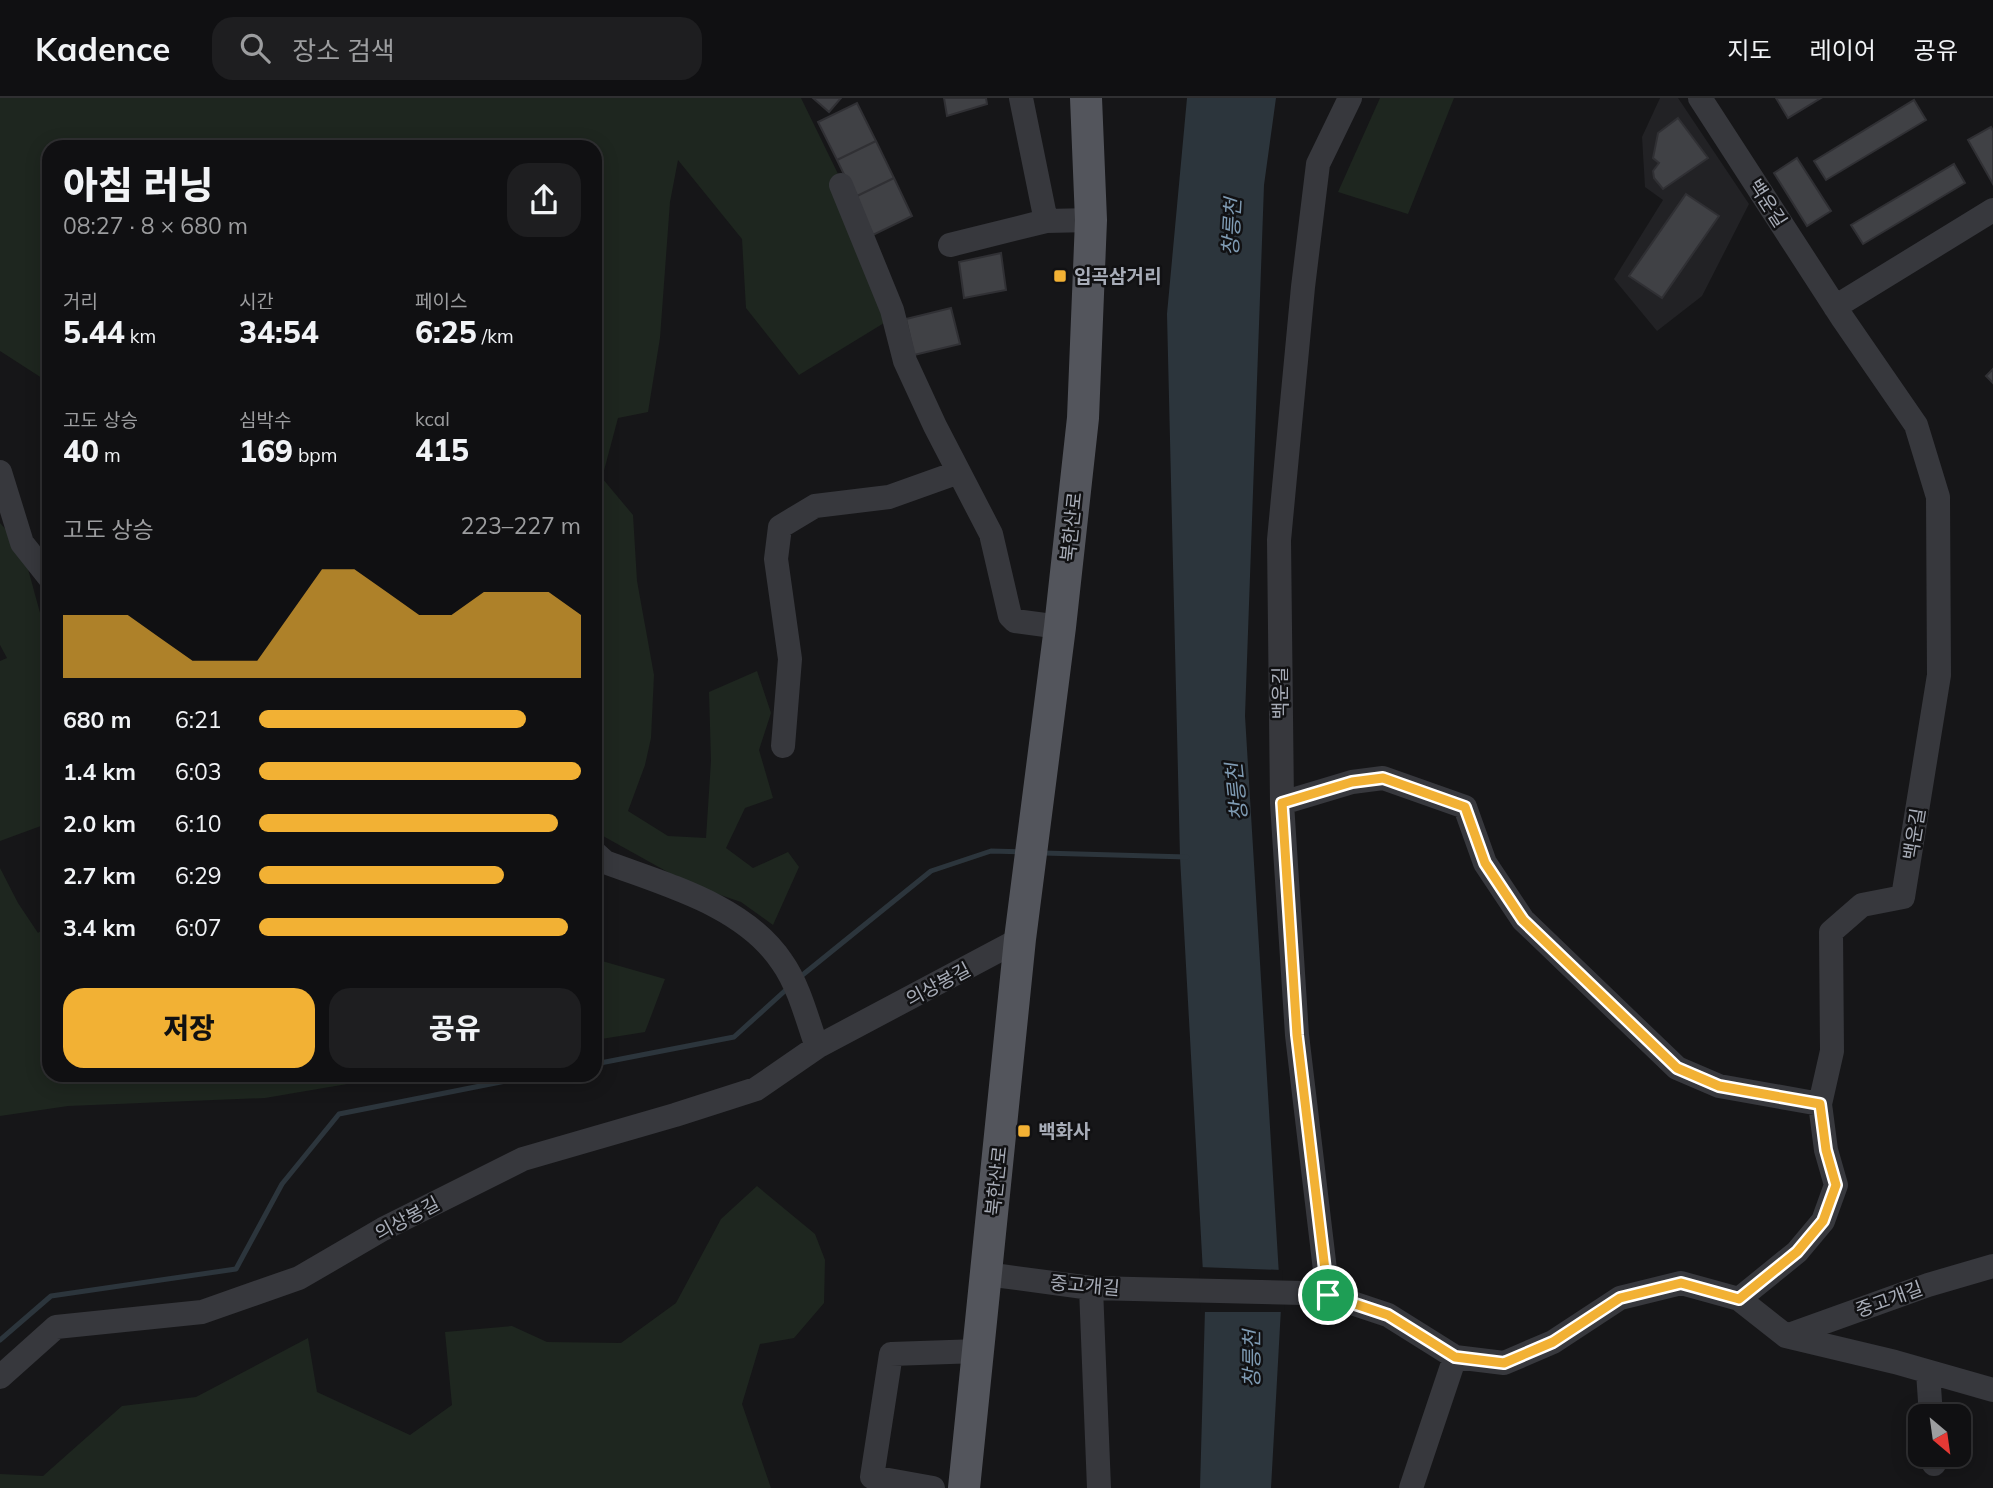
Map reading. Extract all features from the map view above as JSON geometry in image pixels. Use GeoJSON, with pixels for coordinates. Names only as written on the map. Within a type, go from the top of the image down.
{"type":"FeatureCollection","features":[{"type":"Feature","properties":{"kind":"main road","name":"북한산로"},"geometry":{"type":"LineString","coordinates":[[964,1488],[1020,939],[1060,627],[1083,418],[1091,220],[1086,98]]}},
{"type":"Feature","properties":{"kind":"street"},"geometry":{"type":"LineString","coordinates":[[1021,98],[1046,221]]}},
{"type":"Feature","properties":{"kind":"street","name":"백운길"},"geometry":{"type":"LineString","coordinates":[[1328,1295],[1297,1035],[1282,803],[1279,540],[1301,300],[1318,164],[1350,98]]}},
{"type":"Feature","properties":{"kind":"street","name":"백운길"},"geometry":{"type":"LineString","coordinates":[[1700,98],[1835,307],[1916,425],[1938,497],[1939,675],[1903,897],[1862,905],[1831,932],[1832,1051],[1820,1104],[1826,1150],[1836,1185],[1823,1221],[1797,1252],[1739,1299]]}},
{"type":"Feature","properties":{"kind":"street"},"geometry":{"type":"LineString","coordinates":[[841,185],[892,310],[905,361],[992,534],[1010,616],[1015,621],[1060,627]]}},
{"type":"Feature","properties":{"kind":"street"},"geometry":{"type":"LineString","coordinates":[[1835,307],[1993,210]]}},
{"type":"Feature","properties":{"kind":"street"},"geometry":{"type":"LineString","coordinates":[[950,245],[1046,221],[1091,220]]}},
{"type":"Feature","properties":{"kind":"street"},"geometry":{"type":"LineString","coordinates":[[0,472],[22,543],[42,568]]}},
{"type":"Feature","properties":{"kind":"street"},"geometry":{"type":"LineString","coordinates":[[783,746],[790,659],[776,559],[780,527],[815,506],[889,496],[959,472]]}},
{"type":"Feature","properties":{"kind":"street"},"geometry":{"type":"LineString","coordinates":[[1282,803],[1352,782],[1383,778],[1465,807],[1485,863],[1523,920],[1677,1068],[1719,1086],[1820,1104]]}},
{"type":"Feature","properties":{"kind":"street"},"geometry":{"type":"LineString","coordinates":[[602,859],[710,901],[762,937],[783,963],[799,996],[817,1047]]}},
{"type":"Feature","properties":{"kind":"street","name":"의상봉길"},"geometry":{"type":"LineString","coordinates":[[0,1377],[55,1327],[202,1312],[299,1278],[383,1229],[523,1159],[756,1089],[817,1047],[1020,939]]}},
{"type":"Feature","properties":{"kind":"street","name":"중고개길"},"geometry":{"type":"LineString","coordinates":[[1786,1336],[1928,1285],[1993,1266]]}},
{"type":"Feature","properties":{"kind":"street","name":"중고개길"},"geometry":{"type":"LineString","coordinates":[[986,1274],[1091,1288],[1328,1295]]}},
{"type":"Feature","properties":{"kind":"street"},"geometry":{"type":"LineString","coordinates":[[1328,1295],[1388,1315],[1455,1357],[1504,1363],[1553,1342],[1620,1298],[1681,1283],[1739,1299],[1786,1336],[1993,1390]]}},
{"type":"Feature","properties":{"kind":"street"},"geometry":{"type":"LineString","coordinates":[[1091,1288],[1099,1488]]}},
{"type":"Feature","properties":{"kind":"street"},"geometry":{"type":"LineString","coordinates":[[933,1488],[872,1477],[891,1354],[979,1351]]}},
{"type":"Feature","properties":{"kind":"street"},"geometry":{"type":"LineString","coordinates":[[1411,1488],[1455,1357]]}},
{"type":"Feature","properties":{"kind":"street"},"geometry":{"type":"LineString","coordinates":[[1928,1371],[1930,1404]]}},
{"type":"Feature","properties":{"kind":"shaded area"},"geometry":{"type":"Polygon","coordinates":[[[0,98],[801,98],[899,299],[884,323],[799,375],[746,308],[742,239],[678,160],[670,202],[660,338],[648,412],[618,418],[602,478],[602,140],[42,140],[42,378],[0,351],[0,98]]]}},
{"type":"Feature","properties":{"kind":"shaded area"},"geometry":{"type":"Polygon","coordinates":[[[1380,98],[1454,98],[1408,214],[1338,192],[1380,98]]]}},
{"type":"Feature","properties":{"kind":"shaded area"},"geometry":{"type":"Polygon","coordinates":[[[1660,98],[1678,98],[1749,204],[1702,296],[1657,331],[1614,279],[1663,200],[1645,187],[1642,137],[1660,98]]]}},
{"type":"Feature","properties":{"kind":"shaded area"},"geometry":{"type":"Polygon","coordinates":[[[602,478],[633,515],[637,581],[654,675],[651,738],[645,765],[628,811],[668,836],[706,838],[711,761],[709,692],[757,671],[771,713],[759,750],[773,798],[745,808],[726,848],[753,868],[788,852],[799,867],[773,925],[741,902],[691,885],[603,836],[602,478]]]}},
{"type":"Feature","properties":{"kind":"shaded area"},"geometry":{"type":"Polygon","coordinates":[[[0,523],[22,547],[42,620],[42,826],[0,841],[0,661],[7,658],[0,645],[0,523]]]}},
{"type":"Feature","properties":{"kind":"shaded area"},"geometry":{"type":"Polygon","coordinates":[[[0,868],[18,903],[38,933],[42,930],[42,1082],[359,1082],[265,1098],[68,1106],[0,1116],[0,868]]]}},
{"type":"Feature","properties":{"kind":"shaded area"},"geometry":{"type":"Polygon","coordinates":[[[602,961],[665,979],[645,1032],[602,1039],[602,961]]]}},
{"type":"Feature","properties":{"kind":"shaded area"},"geometry":{"type":"Polygon","coordinates":[[[757,1186],[815,1234],[825,1260],[824,1303],[794,1338],[760,1344],[742,1404],[771,1488],[0,1488],[0,1474],[43,1476],[122,1406],[196,1397],[308,1338],[317,1392],[410,1435],[452,1405],[445,1332],[512,1326],[547,1342],[621,1343],[676,1303],[721,1219],[757,1186]]]}},
{"type":"Feature","properties":{"kind":"water","name":"창릉천"},"geometry":{"type":"Polygon","coordinates":[[[1187,98],[1276,98],[1264,185],[1245,716],[1281,1308],[1271,1488],[1200,1488],[1205,1309],[1180,857],[1167,314],[1187,98]]]}},
{"type":"Feature","properties":{"kind":"pier"},"geometry":{"type":"Polygon","coordinates":[[[1199,1267],[1282,1270],[1285,1312],[1201,1312],[1199,1267]]]}},
{"type":"Feature","properties":{"kind":"building"},"geometry":{"type":"Polygon","coordinates":[[[813,98],[841,98],[829,112],[813,98]]]}},
{"type":"Feature","properties":{"kind":"building"},"geometry":{"type":"Polygon","coordinates":[[[944,98],[986,98],[987,104],[947,116],[944,98]]]}},
{"type":"Feature","properties":{"kind":"building"},"geometry":{"type":"Polygon","coordinates":[[[1776,98],[1821,98],[1788,118],[1776,98]]]}},
{"type":"Feature","properties":{"kind":"building"},"geometry":{"type":"Polygon","coordinates":[[[1914,100],[1926,120],[1826,180],[1814,161],[1914,100]]]}},
{"type":"Feature","properties":{"kind":"building"},"geometry":{"type":"Polygon","coordinates":[[[857,103],[876,141],[837,160],[818,122],[857,103]]]}},
{"type":"Feature","properties":{"kind":"building"},"geometry":{"type":"Polygon","coordinates":[[[1678,118],[1708,158],[1663,189],[1654,178],[1653,171],[1659,163],[1653,158],[1658,133],[1678,118]]]}},
{"type":"Feature","properties":{"kind":"building"},"geometry":{"type":"Polygon","coordinates":[[[1991,127],[1993,131],[1993,184],[1968,140],[1991,127]]]}},
{"type":"Feature","properties":{"kind":"building"},"geometry":{"type":"Polygon","coordinates":[[[876,141],[894,178],[855,197],[837,160],[876,141]]]}},
{"type":"Feature","properties":{"kind":"building"},"geometry":{"type":"Polygon","coordinates":[[[1797,158],[1831,211],[1807,226],[1774,173],[1797,158]]]}},
{"type":"Feature","properties":{"kind":"building"},"geometry":{"type":"Polygon","coordinates":[[[1954,164],[1965,183],[1863,244],[1851,225],[1954,164]]]}},
{"type":"Feature","properties":{"kind":"building"},"geometry":{"type":"Polygon","coordinates":[[[894,178],[912,216],[873,235],[855,197],[894,178]]]}},
{"type":"Feature","properties":{"kind":"building"},"geometry":{"type":"Polygon","coordinates":[[[1686,194],[1719,216],[1662,298],[1629,276],[1686,194]]]}},
{"type":"Feature","properties":{"kind":"building"},"geometry":{"type":"Polygon","coordinates":[[[1001,253],[1006,290],[964,298],[959,262],[1001,253]]]}},
{"type":"Feature","properties":{"kind":"building"},"geometry":{"type":"Polygon","coordinates":[[[951,308],[960,344],[914,355],[906,319],[951,308]]]}},
{"type":"Feature","properties":{"kind":"building"},"geometry":{"type":"Polygon","coordinates":[[[1993,369],[1993,383],[1986,376],[1993,369]]]}},
{"type":"Feature","properties":{"kind":"waterway"},"geometry":{"type":"LineString","coordinates":[[800,977],[931,871],[991,851],[1022,852]]}},
{"type":"Feature","properties":{"kind":"waterway"},"geometry":{"type":"LineString","coordinates":[[1043,853],[1187,857]]}},
{"type":"Feature","properties":{"kind":"waterway"},"geometry":{"type":"LineString","coordinates":[[602,1063],[734,1037],[788,988]]}},
{"type":"Feature","properties":{"kind":"waterway"},"geometry":{"type":"LineString","coordinates":[[0,1340],[51,1296],[236,1269],[282,1184],[339,1114],[501,1082]]}},
{"type":"Feature","properties":{"kind":"place","name":"입곡삼거리"},"geometry":{"type":"Point","coordinates":[1060,276]}},
{"type":"Feature","properties":{"kind":"place","name":"백화사"},"geometry":{"type":"Point","coordinates":[1024,1131]}},
{"type":"Feature","properties":{"kind":"route"},"geometry":{"type":"LineString","coordinates":[[1383,778],[1465,807],[1485,863],[1523,920],[1677,1068],[1719,1086],[1820,1104],[1826,1150],[1836,1185],[1823,1221],[1797,1252],[1739,1299],[1681,1283],[1620,1298],[1553,1342],[1504,1363],[1455,1357],[1388,1315],[1328,1295],[1297,1035],[1282,803],[1352,782],[1383,778]]}}]}
